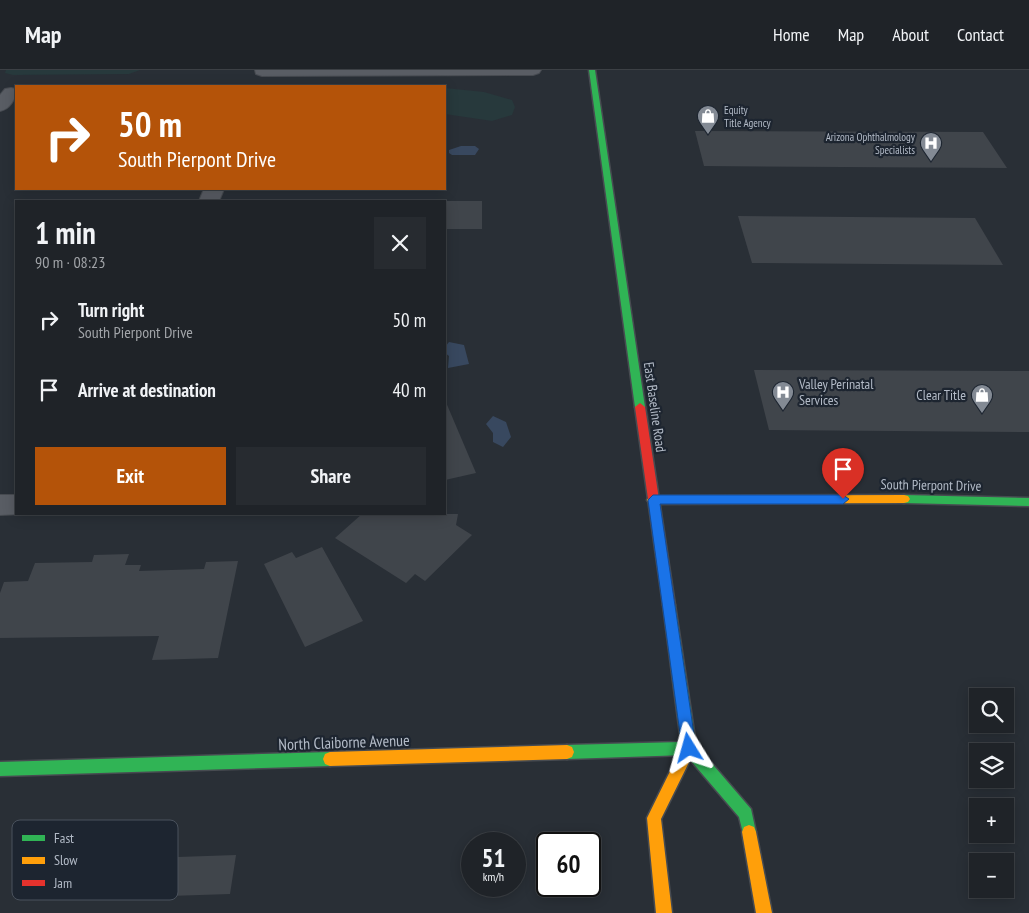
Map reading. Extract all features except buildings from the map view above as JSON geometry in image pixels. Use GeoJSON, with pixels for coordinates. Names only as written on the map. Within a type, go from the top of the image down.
{"type":"FeatureCollection","features":[{"type":"Feature","properties":{"kind":"main road","name":"East Baseline Road"},"geometry":{"type":"LineString","coordinates":[[592,70],[689,748]]}},
{"type":"Feature","properties":{"kind":"main road","name":"South Pierpont Drive"},"geometry":{"type":"LineString","coordinates":[[653,500],[921,499],[1029,502]]}},
{"type":"Feature","properties":{"kind":"main road","name":"North Claiborne Avenue"},"geometry":{"type":"LineString","coordinates":[[0,769],[689,748]]}},
{"type":"Feature","properties":{"kind":"main road"},"geometry":{"type":"LineString","coordinates":[[664,913],[654,818],[689,748],[746,814],[764,913]]}},
{"type":"Feature","properties":{"kind":"street"},"geometry":{"type":"LineString","coordinates":[[260,76],[533,70]]}},
{"type":"Feature","properties":{"kind":"street"},"geometry":{"type":"LineString","coordinates":[[0,505],[15,505]]}},
{"type":"Feature","properties":{"kind":"shaded area"},"geometry":{"type":"Polygon","coordinates":[[[6,70],[140,70],[129,74],[13,75],[5,73],[6,70]]]}},
{"type":"Feature","properties":{"kind":"shaded area"},"geometry":{"type":"Polygon","coordinates":[[[446,88],[484,92],[512,100],[515,107],[512,115],[492,121],[446,114],[446,88]]]}},
{"type":"Feature","properties":{"kind":"water"},"geometry":{"type":"Polygon","coordinates":[[[461,146],[475,146],[479,149],[475,155],[452,155],[449,153],[449,150],[461,146]]]}},
{"type":"Feature","properties":{"kind":"water"},"geometry":{"type":"Polygon","coordinates":[[[449,342],[464,345],[469,364],[448,368],[449,356],[446,354],[446,346],[449,342]]]}},
{"type":"Feature","properties":{"kind":"water"},"geometry":{"type":"Polygon","coordinates":[[[493,416],[506,422],[511,437],[503,447],[493,442],[493,433],[486,424],[493,416]]]}},
{"type":"Feature","properties":{"kind":"traffic: fast"},"geometry":{"type":"LineString","coordinates":[[592,70],[640,407]]}},
{"type":"Feature","properties":{"kind":"traffic: fast"},"geometry":{"type":"LineString","coordinates":[[904,499],[1029,502]]}},
{"type":"Feature","properties":{"kind":"traffic: fast"},"geometry":{"type":"LineString","coordinates":[[669,605],[689,748],[746,814],[749,832]]}},
{"type":"Feature","properties":{"kind":"traffic: fast"},"geometry":{"type":"LineString","coordinates":[[567,752],[689,748]]}},
{"type":"Feature","properties":{"kind":"traffic: fast"},"geometry":{"type":"LineString","coordinates":[[0,769],[330,759]]}},
{"type":"Feature","properties":{"kind":"traffic: slow"},"geometry":{"type":"LineString","coordinates":[[653,500],[904,499]]}},
{"type":"Feature","properties":{"kind":"traffic: slow"},"geometry":{"type":"LineString","coordinates":[[664,913],[654,818],[689,748]]}},
{"type":"Feature","properties":{"kind":"traffic: slow"},"geometry":{"type":"LineString","coordinates":[[330,759],[567,752]]}},
{"type":"Feature","properties":{"kind":"traffic: slow"},"geometry":{"type":"LineString","coordinates":[[749,832],[764,913]]}},
{"type":"Feature","properties":{"kind":"traffic: jam"},"geometry":{"type":"LineString","coordinates":[[640,407],[669,605]]}},
{"type":"Feature","properties":{"kind":"place","name":"Equity Title Agency"},"geometry":{"type":"Point","coordinates":[708,135]}},
{"type":"Feature","properties":{"kind":"place","name":"Arizona Ophthalmology Specialists"},"geometry":{"type":"Point","coordinates":[931,162]}},
{"type":"Feature","properties":{"kind":"place","name":"Valley Perinatal Services"},"geometry":{"type":"Point","coordinates":[783,411]}},
{"type":"Feature","properties":{"kind":"place","name":"Clear Title"},"geometry":{"type":"Point","coordinates":[982,414]}},
{"type":"Feature","properties":{"kind":"route"},"geometry":{"type":"LineString","coordinates":[[689,748],[653,500],[843,499]]}}]}
